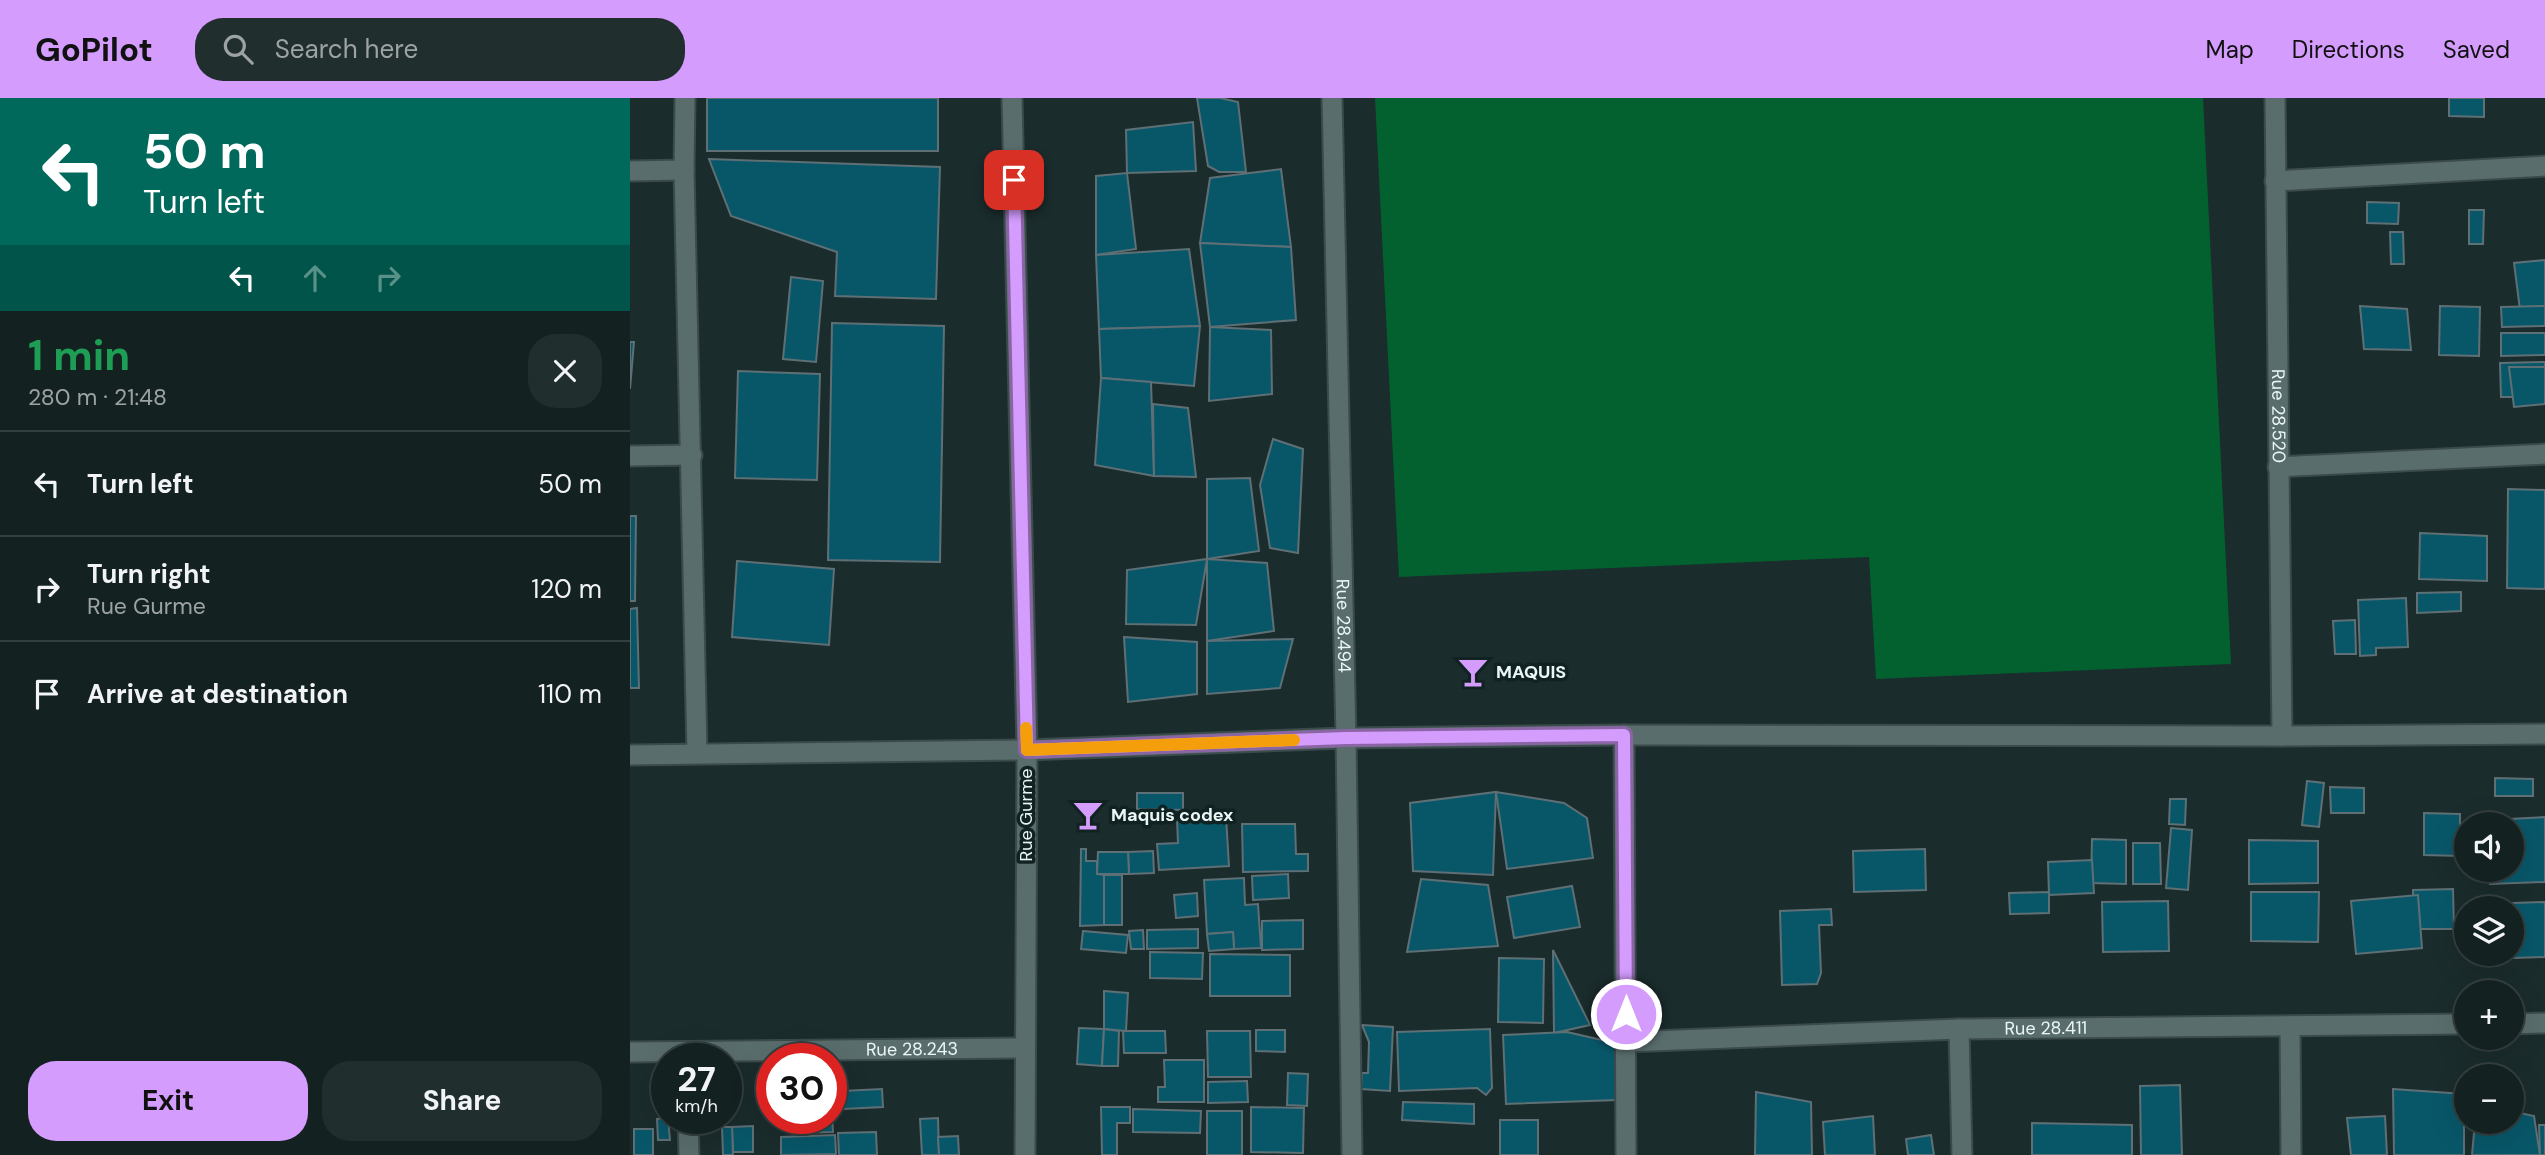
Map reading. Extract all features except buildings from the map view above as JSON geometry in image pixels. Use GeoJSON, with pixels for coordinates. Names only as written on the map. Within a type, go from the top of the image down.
{"type":"FeatureCollection","features":[{"type":"Feature","properties":{"kind":"street"},"geometry":{"type":"LineString","coordinates":[[685,98],[684,170],[698,753]]}},
{"type":"Feature","properties":{"kind":"street","name":"Rue Gurme"},"geometry":{"type":"LineString","coordinates":[[1012,98],[1027,750],[1025,1155]]}},
{"type":"Feature","properties":{"kind":"street","name":"Rue 28.494"},"geometry":{"type":"LineString","coordinates":[[1332,98],[1352,1155]]}},
{"type":"Feature","properties":{"kind":"street","name":"Rue 28.520"},"geometry":{"type":"LineString","coordinates":[[2275,98],[2282,736]]}},
{"type":"Feature","properties":{"kind":"street"},"geometry":{"type":"LineString","coordinates":[[2275,181],[2545,166]]}},
{"type":"Feature","properties":{"kind":"street"},"geometry":{"type":"LineString","coordinates":[[630,171],[684,170]]}},
{"type":"Feature","properties":{"kind":"street"},"geometry":{"type":"LineString","coordinates":[[2278,467],[2545,454]]}},
{"type":"Feature","properties":{"kind":"street"},"geometry":{"type":"LineString","coordinates":[[630,456],[692,455]]}},
{"type":"Feature","properties":{"kind":"street"},"geometry":{"type":"LineString","coordinates":[[630,755],[1027,750],[1346,738],[2545,733]]}},
{"type":"Feature","properties":{"kind":"street"},"geometry":{"type":"LineString","coordinates":[[1624,735],[1626,1155]]}},
{"type":"Feature","properties":{"kind":"street"},"geometry":{"type":"LineString","coordinates":[[2524,1024],[2545,1023]]}},
{"type":"Feature","properties":{"kind":"street","name":"Rue 28.411"},"geometry":{"type":"LineString","coordinates":[[1626,1042],[1959,1030],[2454,1024]]}},
{"type":"Feature","properties":{"kind":"street"},"geometry":{"type":"LineString","coordinates":[[2290,1026],[2291,1155]]}},
{"type":"Feature","properties":{"kind":"street"},"geometry":{"type":"LineString","coordinates":[[1959,1030],[1962,1155]]}},
{"type":"Feature","properties":{"kind":"street","name":"Rue 28.243"},"geometry":{"type":"LineString","coordinates":[[742,1054],[1025,1048]]}},
{"type":"Feature","properties":{"kind":"street","name":"Rue 28.243"},"geometry":{"type":"LineString","coordinates":[[630,1052],[651,1053]]}},
{"type":"Feature","properties":{"kind":"street"},"geometry":{"type":"LineString","coordinates":[[688,1134],[689,1155]]}},
{"type":"Feature","properties":{"kind":"green space"},"geometry":{"type":"Polygon","coordinates":[[[1375,98],[2203,98],[2231,664],[1876,679],[1869,557],[1399,577],[1375,98]]]}},
{"type":"Feature","properties":{"kind":"slow traffic"},"geometry":{"type":"LineString","coordinates":[[1026,728],[1027,750],[1294,740]]}},
{"type":"Feature","properties":{"kind":"place","name":"MAQUIS"},"geometry":{"type":"Point","coordinates":[1473,672]}},
{"type":"Feature","properties":{"kind":"place","name":"Maquis codex"},"geometry":{"type":"Point","coordinates":[1088,815]}},
{"type":"Feature","properties":{"kind":"route"},"geometry":{"type":"LineString","coordinates":[[1014,180],[1027,750],[1346,738],[1624,735],[1626,1014]]}}]}
